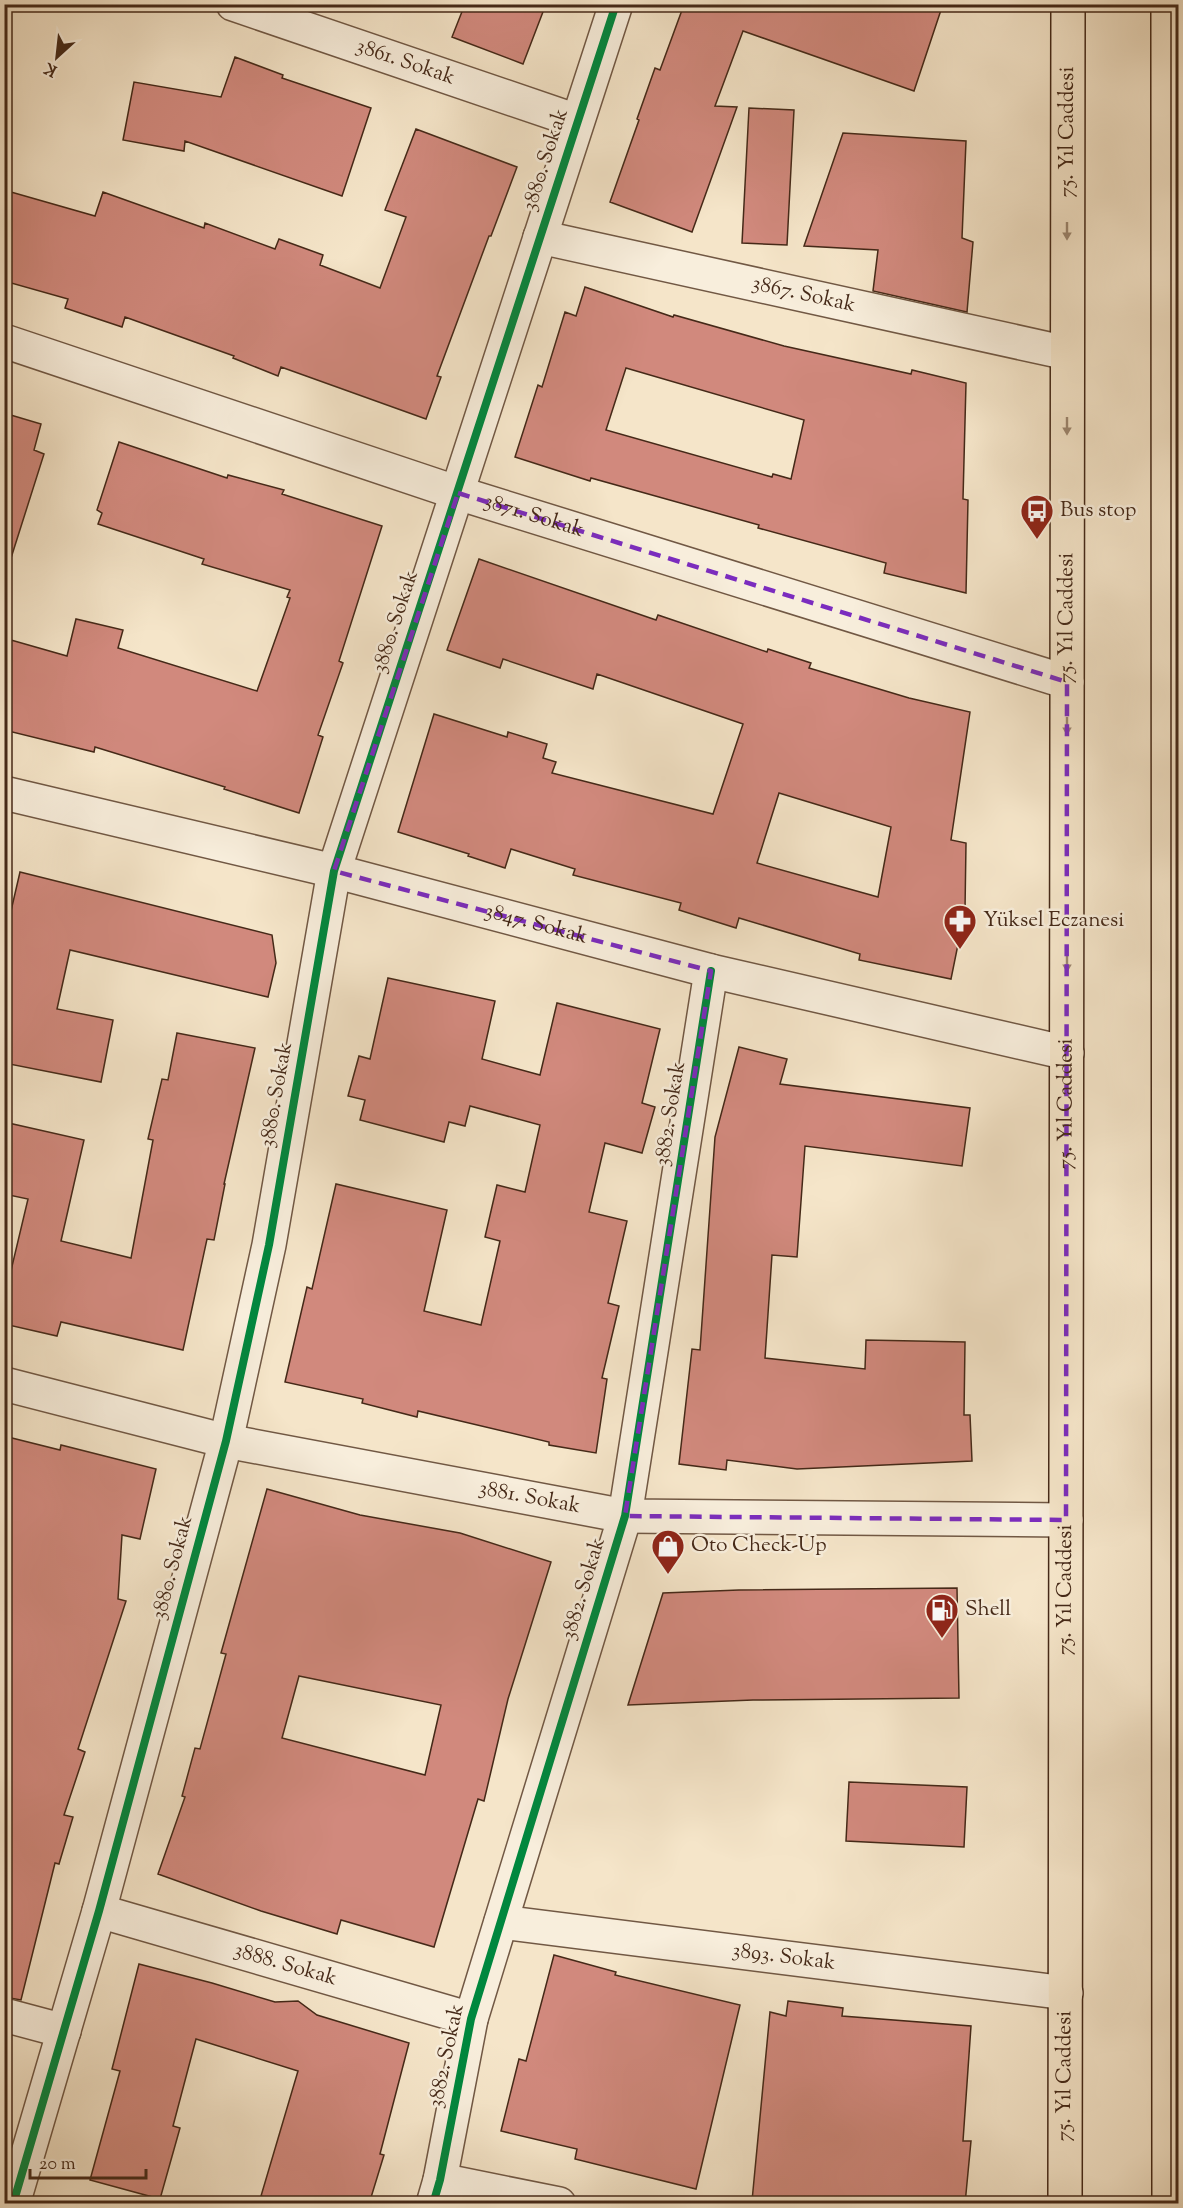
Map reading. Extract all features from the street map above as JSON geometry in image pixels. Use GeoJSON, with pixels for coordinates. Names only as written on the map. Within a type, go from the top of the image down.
{"type":"FeatureCollection","features":[{"type":"Feature","properties":{"kind":"main road","name":"75. Yıl Caddesi"},"geometry":{"type":"LineString","coordinates":[[1065,2204],[1068,4]]}},
{"type":"Feature","properties":{"kind":"main road"},"geometry":{"type":"LineString","coordinates":[[1169,2204],[1174,1895],[1174,134],[1172,19]]}},
{"type":"Feature","properties":{"kind":"street","name":"3861. Sokak"},"geometry":{"type":"LineString","coordinates":[[233,4],[577,121]]}},
{"type":"Feature","properties":{"kind":"street","name":"3880. Sokak"},"geometry":{"type":"LineString","coordinates":[[13,2204],[99,1911],[226,1441],[269,1245],[334,871],[616,4]]}},
{"type":"Feature","properties":{"kind":"street","name":"3867. Sokak"},"geometry":{"type":"LineString","coordinates":[[540,237],[1067,353]]}},
{"type":"Feature","properties":{"kind":"street","name":"3871. Sokak"},"geometry":{"type":"LineString","coordinates":[[4,341],[458,493],[1067,682]]}},
{"type":"Feature","properties":{"kind":"street","name":"3847. Sokak"},"geometry":{"type":"LineString","coordinates":[[4,793],[334,871],[711,971],[1067,1053]]}},
{"type":"Feature","properties":{"kind":"street","name":"3882. Sokak"},"geometry":{"type":"LineString","coordinates":[[436,2192],[471,2019],[625,1516],[711,971]]}},
{"type":"Feature","properties":{"kind":"street","name":"3881. Sokak"},"geometry":{"type":"LineString","coordinates":[[4,1384],[226,1441],[625,1516],[1066,1520]]}},
{"type":"Feature","properties":{"kind":"street","name":"3888. Sokak"},"geometry":{"type":"LineString","coordinates":[[99,1911],[471,2019]]}},
{"type":"Feature","properties":{"kind":"street","name":"3893. Sokak"},"geometry":{"type":"LineString","coordinates":[[501,1922],[1066,1993]]}},
{"type":"Feature","properties":{"kind":"street"},"geometry":{"type":"LineString","coordinates":[[4,2015],[64,2031]]}},
{"type":"Feature","properties":{"kind":"street"},"geometry":{"type":"LineString","coordinates":[[436,2192],[559,2204]]}},
{"type":"Feature","properties":{"kind":"highlighted area"},"geometry":{"type":"Polygon","coordinates":[[[458,493],[1067,682],[1066,1520],[625,1516],[711,971],[334,871],[458,493]]]}},
{"type":"Feature","properties":{"kind":"building"},"geometry":{"type":"Polygon","coordinates":[[[465,4],[546,4],[523,64],[452,37],[465,4]]]}},
{"type":"Feature","properties":{"kind":"building"},"geometry":{"type":"Polygon","coordinates":[[[681,4],[943,4],[914,91],[743,31],[715,106],[737,107],[692,232],[610,202],[655,68],[660,70],[682,10],[680,9],[681,4]]]}},
{"type":"Feature","properties":{"kind":"building"},"geometry":{"type":"Polygon","coordinates":[[[235,57],[283,75],[282,78],[371,108],[342,196],[185,141],[184,151],[123,140],[134,82],[221,97],[235,57]]]}},
{"type":"Feature","properties":{"kind":"building"},"geometry":{"type":"Polygon","coordinates":[[[749,108],[794,110],[787,245],[742,243],[749,108]]]}},
{"type":"Feature","properties":{"kind":"building"},"geometry":{"type":"Polygon","coordinates":[[[416,129],[517,167],[437,376],[441,377],[426,419],[281,367],[278,376],[233,358],[234,356],[125,317],[122,327],[65,308],[68,299],[4,281],[4,190],[95,216],[103,192],[204,228],[205,223],[275,249],[279,239],[323,255],[320,265],[380,288],[406,217],[385,210],[416,129]]]}},
{"type":"Feature","properties":{"kind":"building"},"geometry":{"type":"Polygon","coordinates":[[[843,133],[966,141],[962,238],[973,242],[967,312],[873,291],[878,250],[804,246],[843,133]]]}},
{"type":"Feature","properties":{"kind":"building"},"geometry":{"type":"Polygon","coordinates":[[[585,287],[673,317],[674,315],[784,346],[911,374],[912,370],[966,383],[963,499],[968,500],[966,593],[884,573],[886,563],[758,528],[759,525],[591,478],[590,481],[515,457],[538,385],[542,387],[565,312],[576,316],[585,287]],[[626,368],[606,430],[772,477],[773,474],[791,479],[804,420],[626,368]]]}},
{"type":"Feature","properties":{"kind":"building"},"geometry":{"type":"Polygon","coordinates":[[[4,413],[41,424],[34,450],[44,454],[11,558],[4,556],[4,413]]]}},
{"type":"Feature","properties":{"kind":"building"},"geometry":{"type":"Polygon","coordinates":[[[119,442],[227,478],[228,475],[284,490],[282,494],[382,526],[339,661],[343,663],[318,735],[323,737],[299,813],[224,789],[225,787],[95,747],[94,752],[4,730],[4,638],[67,656],[76,619],[123,630],[118,648],[257,691],[290,598],[287,597],[290,590],[202,564],[204,559],[98,524],[102,513],[97,510],[119,442]]]}},
{"type":"Feature","properties":{"kind":"building"},"geometry":{"type":"Polygon","coordinates":[[[479,559],[656,620],[658,615],[767,652],[768,649],[811,663],[809,668],[909,698],[970,712],[951,840],[966,843],[965,910],[951,979],[859,960],[860,954],[739,918],[736,928],[679,910],[681,903],[573,875],[575,869],[511,849],[505,868],[398,832],[434,714],[507,737],[508,732],[547,744],[543,758],[556,762],[552,773],[713,814],[743,724],[597,674],[593,689],[503,659],[500,668],[447,650],[479,559]],[[779,793],[757,863],[878,897],[891,827],[779,793]]]}},
{"type":"Feature","properties":{"kind":"building"},"geometry":{"type":"Polygon","coordinates":[[[20,872],[272,935],[276,963],[268,997],[70,950],[57,1009],[113,1020],[101,1082],[4,1063],[4,941],[20,872]]]}},
{"type":"Feature","properties":{"kind":"building"},"geometry":{"type":"Polygon","coordinates":[[[388,978],[495,1001],[482,1059],[540,1075],[557,1003],[660,1029],[642,1103],[655,1107],[642,1153],[605,1143],[589,1212],[627,1221],[608,1303],[619,1306],[602,1378],[607,1379],[596,1453],[549,1445],[549,1442],[418,1411],[417,1417],[362,1403],[363,1399],[285,1382],[307,1287],[312,1289],[336,1184],[447,1210],[424,1311],[481,1325],[500,1241],[485,1237],[497,1185],[525,1192],[540,1125],[470,1106],[465,1126],[449,1122],[444,1142],[360,1120],[365,1100],[348,1096],[359,1056],[370,1059],[388,978]]]}},
{"type":"Feature","properties":{"kind":"building"},"geometry":{"type":"Polygon","coordinates":[[[177,1033],[255,1048],[224,1184],[214,1240],[207,1239],[183,1350],[61,1322],[57,1336],[4,1324],[4,1300],[28,1199],[4,1194],[4,1122],[84,1140],[61,1241],[131,1258],[153,1140],[148,1139],[162,1079],[168,1080],[177,1033]]]}},
{"type":"Feature","properties":{"kind":"building"},"geometry":{"type":"Polygon","coordinates":[[[739,1047],[787,1059],[780,1084],[970,1108],[962,1166],[805,1146],[797,1257],[772,1255],[765,1358],[865,1369],[866,1340],[965,1342],[964,1415],[970,1415],[972,1461],[797,1469],[727,1460],[726,1470],[679,1464],[692,1349],[700,1350],[715,1137],[739,1047]]]}},
{"type":"Feature","properties":{"kind":"building"},"geometry":{"type":"Polygon","coordinates":[[[4,1436],[60,1450],[61,1445],[156,1469],[140,1539],[122,1535],[118,1599],[126,1601],[78,1749],[85,1752],[64,1815],[73,1817],[59,1864],[55,1863],[21,2000],[4,1997],[4,1436]]]}},
{"type":"Feature","properties":{"kind":"building"},"geometry":{"type":"Polygon","coordinates":[[[267,1489],[360,1515],[460,1533],[551,1562],[508,1699],[484,1801],[478,1799],[434,1947],[341,1920],[337,1934],[261,1911],[158,1874],[185,1797],[182,1796],[195,1748],[200,1749],[226,1654],[221,1653],[267,1489]],[[299,1676],[282,1738],[425,1775],[441,1705],[299,1676]]]}},
{"type":"Feature","properties":{"kind":"building"},"geometry":{"type":"Polygon","coordinates":[[[957,1588],[959,1698],[753,1700],[628,1705],[663,1593],[957,1588]]]}},
{"type":"Feature","properties":{"kind":"building"},"geometry":{"type":"Polygon","coordinates":[[[849,1782],[967,1787],[964,1847],[846,1841],[849,1782]]]}},
{"type":"Feature","properties":{"kind":"building"},"geometry":{"type":"Polygon","coordinates":[[[554,1955],[616,1972],[615,1975],[740,2005],[696,2189],[575,2159],[577,2149],[501,2131],[519,2059],[526,2061],[554,1955]]]}},
{"type":"Feature","properties":{"kind":"building"},"geometry":{"type":"Polygon","coordinates":[[[139,1964],[275,2002],[298,2001],[317,2015],[409,2043],[380,2154],[384,2155],[369,2204],[287,2204],[261,2196],[298,2071],[196,2039],[173,2126],[180,2128],[160,2199],[90,2180],[120,2071],[112,2069],[139,1964]]]}},
{"type":"Feature","properties":{"kind":"building"},"geometry":{"type":"Polygon","coordinates":[[[788,2001],[843,2008],[842,2016],[971,2026],[963,2141],[971,2141],[965,2204],[773,2204],[752,2201],[770,2012],[786,2016],[788,2001]]]}},
{"type":"Feature","properties":{"kind":"cycle path"},"geometry":{"type":"LineString","coordinates":[[13,2204],[99,1911],[226,1441],[269,1245],[334,871],[616,4]]}},
{"type":"Feature","properties":{"kind":"cycle path"},"geometry":{"type":"LineString","coordinates":[[433,2204],[440,2180],[471,2019],[625,1516],[711,971]]}},
{"type":"Feature","properties":{"kind":"place","name":"Bus stop"},"geometry":{"type":"Point","coordinates":[1037,540]}},
{"type":"Feature","properties":{"kind":"place","name":"Yüksel Eczanesi"},"geometry":{"type":"Point","coordinates":[960,950]}},
{"type":"Feature","properties":{"kind":"place","name":"Oto Check-Up"},"geometry":{"type":"Point","coordinates":[668,1575]}},
{"type":"Feature","properties":{"kind":"place","name":"Shell"},"geometry":{"type":"Point","coordinates":[942,1639]}}]}
